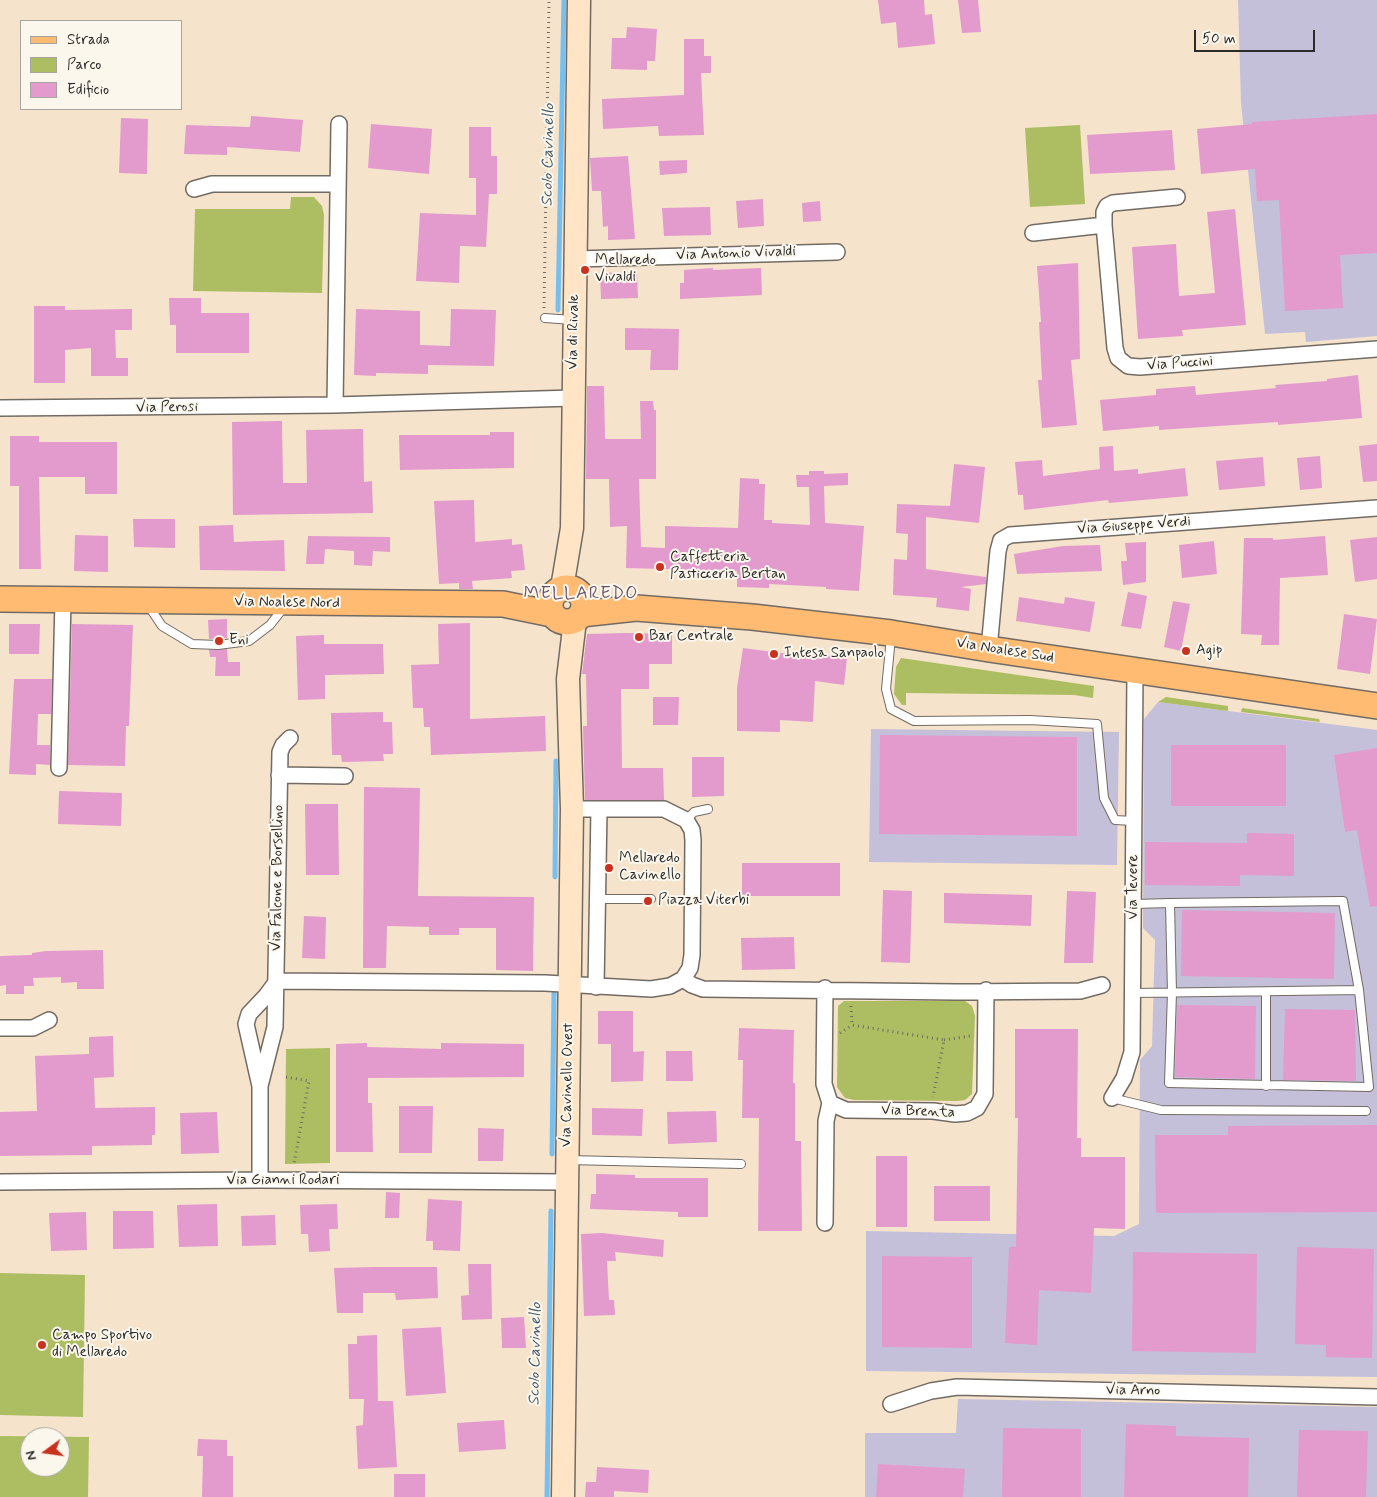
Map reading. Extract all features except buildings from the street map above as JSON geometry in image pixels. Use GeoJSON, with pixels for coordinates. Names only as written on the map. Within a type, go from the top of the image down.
{"type":"FeatureCollection","features":[{"type":"Feature","properties":{"kind":"main road","name":"Via Noalese Nord"},"geometry":{"type":"LineString","coordinates":[[0,599],[567,605]]}},
{"type":"Feature","properties":{"kind":"main road","name":"Via Noalese Sud"},"geometry":{"type":"LineString","coordinates":[[567,605],[632,607],[752,617],[891,633],[1377,706]]}},
{"type":"Feature","properties":{"kind":"street","name":"Via di Rivale"},"geometry":{"type":"LineString","coordinates":[[567,605],[571,544],[579,0]]}},
{"type":"Feature","properties":{"kind":"street"},"geometry":{"type":"LineString","coordinates":[[335,405],[339,124]]}},
{"type":"Feature","properties":{"kind":"street"},"geometry":{"type":"LineString","coordinates":[[194,190],[212,184],[338,184]]}},
{"type":"Feature","properties":{"kind":"street","name":"Via Puccini"},"geometry":{"type":"LineString","coordinates":[[1177,197],[1113,203],[1107,206],[1104,212],[1115,348],[1118,358],[1128,366],[1377,349]]}},
{"type":"Feature","properties":{"kind":"street"},"geometry":{"type":"LineString","coordinates":[[1033,233],[1104,225]]}},
{"type":"Feature","properties":{"kind":"street","name":"Via Antonio Vivaldi"},"geometry":{"type":"LineString","coordinates":[[575,259],[837,252]]}},
{"type":"Feature","properties":{"kind":"street","name":"Via Perosi"},"geometry":{"type":"LineString","coordinates":[[0,408],[335,405],[573,398]]}},
{"type":"Feature","properties":{"kind":"street","name":"Via Giuseppe Verdi"},"geometry":{"type":"LineString","coordinates":[[989,649],[998,551],[1001,540],[1010,535],[1377,508]]}},
{"type":"Feature","properties":{"kind":"street"},"geometry":{"type":"LineString","coordinates":[[59,768],[63,600]]}},
{"type":"Feature","properties":{"kind":"street","name":"Via Cavinello Ovest"},"geometry":{"type":"LineString","coordinates":[[563,1497],[572,809],[567,605]]}},
{"type":"Feature","properties":{"kind":"street","name":"Via Tevere"},"geometry":{"type":"LineString","coordinates":[[1112,1098],[1124,1078],[1132,1052],[1134,993],[1133,821],[1135,671]]}},
{"type":"Feature","properties":{"kind":"street","name":"Via Falcone e Borsellino"},"geometry":{"type":"LineString","coordinates":[[260,1086],[274,1037],[277,980],[280,752],[283,745],[290,738]]}},
{"type":"Feature","properties":{"kind":"street"},"geometry":{"type":"LineString","coordinates":[[279,775],[345,776]]}},
{"type":"Feature","properties":{"kind":"street"},"geometry":{"type":"LineString","coordinates":[[277,980],[569,985],[651,989],[670,986],[683,979],[690,968],[692,955],[693,840],[692,830],[686,820],[664,809],[572,809]]}},
{"type":"Feature","properties":{"kind":"street"},"geometry":{"type":"LineString","coordinates":[[596,987],[599,900],[599,809]]}},
{"type":"Feature","properties":{"kind":"street"},"geometry":{"type":"LineString","coordinates":[[683,979],[692,985],[704,988],[825,988],[956,992],[986,990],[1070,991],[1102,985]]}},
{"type":"Feature","properties":{"kind":"street","name":"Via Falcone e Borsellino"},"geometry":{"type":"LineString","coordinates":[[260,1180],[260,1086],[246,1024],[249,1014],[266,996],[277,980]]}},
{"type":"Feature","properties":{"kind":"street"},"geometry":{"type":"LineString","coordinates":[[825,988],[824,1084],[830,1102],[826,1110],[825,1223]]}},
{"type":"Feature","properties":{"kind":"street","name":"Via Brenta"},"geometry":{"type":"LineString","coordinates":[[830,1102],[846,1110],[933,1111],[955,1114],[967,1113],[977,1108],[985,1094],[986,990]]}},
{"type":"Feature","properties":{"kind":"street"},"geometry":{"type":"LineString","coordinates":[[0,1028],[33,1028],[49,1020]]}},
{"type":"Feature","properties":{"kind":"street","name":"Via Gianni Rodari"},"geometry":{"type":"LineString","coordinates":[[0,1182],[260,1180],[566,1171]]}},
{"type":"Feature","properties":{"kind":"street","name":"Via Arno"},"geometry":{"type":"LineString","coordinates":[[892,1404],[931,1392],[957,1387],[1377,1397]]}},
{"type":"Feature","properties":{"kind":"lane"},"geometry":{"type":"LineString","coordinates":[[545,318],[574,320]]}},
{"type":"Feature","properties":{"kind":"lane"},"geometry":{"type":"LineString","coordinates":[[145,601],[162,626],[192,644],[218,645],[249,641],[270,625],[288,603]]}},
{"type":"Feature","properties":{"kind":"lane"},"geometry":{"type":"LineString","coordinates":[[891,633],[886,688],[891,708],[914,721],[1030,720],[1097,724],[1104,798],[1115,820],[1133,821]]}},
{"type":"Feature","properties":{"kind":"lane"},"geometry":{"type":"LineString","coordinates":[[686,820],[694,812],[708,809]]}},
{"type":"Feature","properties":{"kind":"lane"},"geometry":{"type":"LineString","coordinates":[[599,900],[651,899]]}},
{"type":"Feature","properties":{"kind":"lane"},"geometry":{"type":"LineString","coordinates":[[1134,904],[1170,903],[1343,901],[1359,990],[1368,1087],[1169,1083],[1172,993],[1170,903]]}},
{"type":"Feature","properties":{"kind":"lane"},"geometry":{"type":"LineString","coordinates":[[1134,993],[1266,993],[1359,990]]}},
{"type":"Feature","properties":{"kind":"lane"},"geometry":{"type":"LineString","coordinates":[[1266,993],[1266,1086]]}},
{"type":"Feature","properties":{"kind":"lane"},"geometry":{"type":"LineString","coordinates":[[1112,1098],[1161,1110],[1366,1111]]}},
{"type":"Feature","properties":{"kind":"lane"},"geometry":{"type":"LineString","coordinates":[[566,1171],[742,1164]]}},
{"type":"Feature","properties":{"kind":"path"},"geometry":{"type":"LineString","coordinates":[[545,318],[543,303],[549,0]]}},
{"type":"Feature","properties":{"kind":"path"},"geometry":{"type":"LineString","coordinates":[[851,998],[852,1026]]}},
{"type":"Feature","properties":{"kind":"path"},"geometry":{"type":"LineString","coordinates":[[836,1038],[841,1031],[852,1026],[944,1040],[977,1036]]}},
{"type":"Feature","properties":{"kind":"path"},"geometry":{"type":"LineString","coordinates":[[932,1102],[944,1040]]}},
{"type":"Feature","properties":{"kind":"path"},"geometry":{"type":"LineString","coordinates":[[286,1077],[309,1081],[294,1164]]}},
{"type":"Feature","properties":{"kind":"shaded area"},"geometry":{"type":"Polygon","coordinates":[[[1238,0],[1377,0],[1377,336],[1306,342],[1305,332],[1265,334],[1241,103],[1238,0]]]}},
{"type":"Feature","properties":{"kind":"shaded area"},"geometry":{"type":"Polygon","coordinates":[[[1158,702],[1377,730],[1377,1377],[866,1371],[866,1231],[1114,1236],[1139,1224],[1140,1060],[1152,1046],[1155,940],[1143,928],[1144,719],[1158,702]]]}},
{"type":"Feature","properties":{"kind":"shaded area"},"geometry":{"type":"Polygon","coordinates":[[[871,729],[1119,732],[1117,865],[869,862],[871,729]]]}},
{"type":"Feature","properties":{"kind":"shaded area"},"geometry":{"type":"Polygon","coordinates":[[[958,1399],[1377,1407],[1377,1497],[865,1497],[865,1433],[956,1433],[958,1399]]]}},
{"type":"Feature","properties":{"kind":"green space"},"geometry":{"type":"Polygon","coordinates":[[[1080,125],[1085,204],[1030,207],[1025,128],[1080,125]]]}},
{"type":"Feature","properties":{"kind":"green space"},"geometry":{"type":"Polygon","coordinates":[[[291,197],[314,197],[322,206],[324,215],[322,293],[193,291],[195,209],[290,209],[291,197]]]}},
{"type":"Feature","properties":{"kind":"green space"},"geometry":{"type":"Polygon","coordinates":[[[901,658],[1094,686],[1093,698],[1074,695],[906,693],[906,705],[902,705],[894,694],[896,667],[901,658]]]}},
{"type":"Feature","properties":{"kind":"green space"},"geometry":{"type":"Polygon","coordinates":[[[1166,697],[1228,706],[1228,711],[1158,702],[1166,697]]]}},
{"type":"Feature","properties":{"kind":"green space"},"geometry":{"type":"Polygon","coordinates":[[[1242,708],[1319,719],[1320,722],[1241,712],[1242,708]]]}},
{"type":"Feature","properties":{"kind":"green space"},"geometry":{"type":"Polygon","coordinates":[[[844,1001],[965,1001],[972,1006],[975,1016],[972,1094],[965,1100],[957,1101],[854,1100],[845,1098],[837,1087],[838,1006],[844,1001]]]}},
{"type":"Feature","properties":{"kind":"green space"},"geometry":{"type":"Polygon","coordinates":[[[330,1048],[330,1163],[285,1164],[286,1049],[330,1048]]]}},
{"type":"Feature","properties":{"kind":"green space","name":"Campo Sportivo di Mellaredo"},"geometry":{"type":"Polygon","coordinates":[[[0,1273],[85,1275],[83,1417],[0,1415],[0,1273]]]}},
{"type":"Feature","properties":{"kind":"green space"},"geometry":{"type":"Polygon","coordinates":[[[0,1436],[20,1436],[20,1477],[70,1477],[70,1437],[89,1437],[88,1497],[0,1497],[0,1436]]]}},
{"type":"Feature","properties":{"kind":"waterway","name":"Scolo Cavinello"},"geometry":{"type":"LineString","coordinates":[[558,310],[564,0]]}},
{"type":"Feature","properties":{"kind":"waterway","name":"Scolo Cavinello"},"geometry":{"type":"LineString","coordinates":[[555,877],[556,761]]}},
{"type":"Feature","properties":{"kind":"waterway","name":"Scolo Cavinello"},"geometry":{"type":"LineString","coordinates":[[552,1154],[554,993]]}},
{"type":"Feature","properties":{"kind":"waterway","name":"Scolo Cavinello"},"geometry":{"type":"LineString","coordinates":[[547,1497],[551,1211]]}},
{"type":"Feature","properties":{"kind":"place","name":"Mellaredo Vivaldi"},"geometry":{"type":"Point","coordinates":[585,270]}},
{"type":"Feature","properties":{"kind":"place","name":"Caffetteria Pasticceria Bertan"},"geometry":{"type":"Point","coordinates":[660,567]}},
{"type":"Feature","properties":{"kind":"place","name":"Bar Centrale"},"geometry":{"type":"Point","coordinates":[639,637]}},
{"type":"Feature","properties":{"kind":"place","name":"Eni"},"geometry":{"type":"Point","coordinates":[219,641]}},
{"type":"Feature","properties":{"kind":"place","name":"Agip"},"geometry":{"type":"Point","coordinates":[1186,651]}},
{"type":"Feature","properties":{"kind":"place","name":"Intesa Sanpaolo"},"geometry":{"type":"Point","coordinates":[774,654]}},
{"type":"Feature","properties":{"kind":"place","name":"Mellaredo Cavinello"},"geometry":{"type":"Point","coordinates":[609,868]}},
{"type":"Feature","properties":{"kind":"place","name":"Piazza Viterbi"},"geometry":{"type":"Point","coordinates":[648,901]}},
{"type":"Feature","properties":{"kind":"place","name":"Campo Sportivo di Mellaredo"},"geometry":{"type":"Point","coordinates":[42,1345]}},
{"type":"Feature","properties":{"kind":"district","name":"MELLAREDO"},"geometry":{"type":"Point","coordinates":[581,594]}}]}
